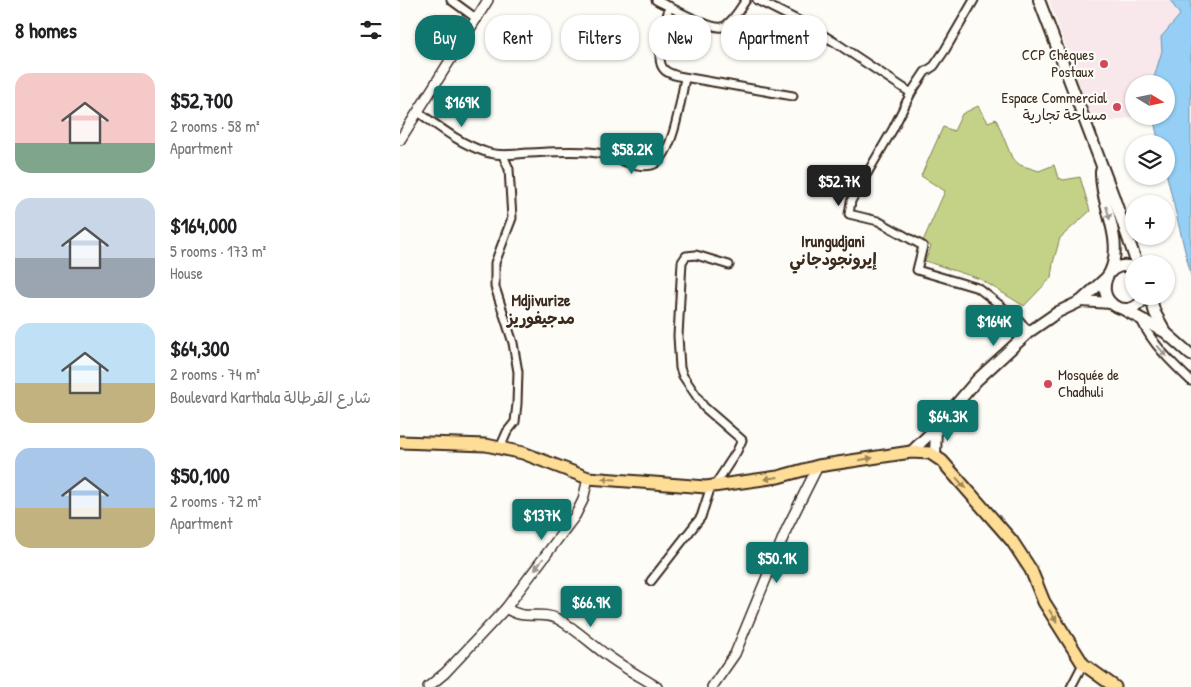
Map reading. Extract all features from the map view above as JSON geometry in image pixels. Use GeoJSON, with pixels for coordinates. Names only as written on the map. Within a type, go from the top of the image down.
{"type":"FeatureCollection","features":[{"type":"Feature","properties":{"kind":"main road"},"geometry":{"type":"LineString","coordinates":[[1039,0],[1113,194],[1134,255]]}},
{"type":"Feature","properties":{"kind":"main road"},"geometry":{"type":"LineString","coordinates":[[1101,165],[1101,186],[1115,244],[1114,261],[1108,275],[1105,291],[1111,303]]}},
{"type":"Feature","properties":{"kind":"main road"},"geometry":{"type":"LineString","coordinates":[[911,452],[936,428],[977,380],[1029,332],[1058,312],[1081,301],[1108,275],[1122,266],[1125,266]]}},
{"type":"Feature","properties":{"kind":"main road"},"geometry":{"type":"LineString","coordinates":[[1081,301],[1111,303],[1140,317],[1165,332],[1191,355]]}},
{"type":"Feature","properties":{"kind":"main road"},"geometry":{"type":"LineString","coordinates":[[1123,309],[1138,305]]}},
{"type":"Feature","properties":{"kind":"main road"},"geometry":{"type":"LineString","coordinates":[[1153,305],[1165,332]]}},
{"type":"Feature","properties":{"kind":"main road"},"geometry":{"type":"LineString","coordinates":[[935,456],[936,428]]}},
{"type":"Feature","properties":{"kind":"main road"},"geometry":{"type":"LineString","coordinates":[[400,442],[465,443],[500,448],[522,453],[588,478],[713,486],[778,477],[818,466],[911,452],[925,452],[942,461],[1012,541],[1031,570],[1044,602],[1083,664],[1115,687]]}},
{"type":"Feature","properties":{"kind":"street"},"geometry":{"type":"LineString","coordinates":[[451,0],[477,19]]}},
{"type":"Feature","properties":{"kind":"street"},"geometry":{"type":"LineString","coordinates":[[400,140],[403,128],[418,112],[488,0]]}},
{"type":"Feature","properties":{"kind":"street"},"geometry":{"type":"LineString","coordinates":[[656,0],[715,27],[722,27],[728,24],[746,0]]}},
{"type":"Feature","properties":{"kind":"street"},"geometry":{"type":"LineString","coordinates":[[757,0],[836,43],[911,93]]}},
{"type":"Feature","properties":{"kind":"street"},"geometry":{"type":"LineString","coordinates":[[974,0],[945,50],[934,66],[925,72],[911,93],[893,129],[851,201],[849,214],[878,221],[923,246],[917,270],[978,288],[1019,320],[1029,332]]}},
{"type":"Feature","properties":{"kind":"street"},"geometry":{"type":"LineString","coordinates":[[670,6],[662,41],[660,62],[665,71],[685,78],[793,96]]}},
{"type":"Feature","properties":{"kind":"street"},"geometry":{"type":"LineString","coordinates":[[418,112],[466,144],[484,152],[503,155],[561,152],[596,153],[639,165],[651,165],[659,160],[669,142],[685,78]]}},
{"type":"Feature","properties":{"kind":"street"},"geometry":{"type":"LineString","coordinates":[[500,448],[507,432],[515,422],[518,396],[518,372],[513,343],[495,287],[495,263],[512,218],[509,169],[503,155]]}},
{"type":"Feature","properties":{"kind":"street"},"geometry":{"type":"LineString","coordinates":[[651,581],[701,517],[713,486],[737,451],[742,440],[704,407],[683,376],[680,368],[682,262],[686,256],[696,255],[729,265]]}},
{"type":"Feature","properties":{"kind":"street"},"geometry":{"type":"LineString","coordinates":[[1140,317],[1148,335],[1191,381]]}},
{"type":"Feature","properties":{"kind":"street"},"geometry":{"type":"LineString","coordinates":[[712,687],[735,654],[787,528],[818,466]]}},
{"type":"Feature","properties":{"kind":"street"},"geometry":{"type":"LineString","coordinates":[[428,687],[445,673],[506,608],[575,516],[583,500],[588,478]]}},
{"type":"Feature","properties":{"kind":"street"},"geometry":{"type":"LineString","coordinates":[[506,608],[515,614],[528,616],[544,615],[556,618],[610,658],[657,687]]}},
{"type":"Feature","properties":{"kind":"street"},"geometry":{"type":"LineString","coordinates":[[1071,687],[1083,664]]}},
{"type":"Feature","properties":{"kind":"shaded area"},"geometry":{"type":"Polygon","coordinates":[[[1049,0],[1170,0],[1180,15],[1161,37],[1162,51],[1155,75],[1125,75],[1125,118],[1094,125],[1049,0]]]}},
{"type":"Feature","properties":{"kind":"green space"},"geometry":{"type":"Polygon","coordinates":[[[978,106],[988,122],[996,119],[1012,158],[1020,165],[1039,171],[1054,165],[1058,178],[1064,180],[1080,177],[1090,211],[1060,238],[1051,278],[1024,306],[980,279],[925,261],[931,246],[923,241],[945,191],[921,176],[943,127],[954,131],[962,114],[978,106]]]}},
{"type":"Feature","properties":{"kind":"water"},"geometry":{"type":"Polygon","coordinates":[[[1170,0],[1191,0],[1191,276],[1175,209],[1175,195],[1172,195],[1169,185],[1175,185],[1175,135],[1157,135],[1155,125],[1175,125],[1175,75],[1155,75],[1162,51],[1161,37],[1180,15],[1170,0]]]}},
{"type":"Feature","properties":{"kind":"place","name":"CCP Chéques Postaux"},"geometry":{"type":"Point","coordinates":[1104,64]}},
{"type":"Feature","properties":{"kind":"place","name":"Espace Commercial مساحة تجارية"},"geometry":{"type":"Point","coordinates":[1117,107]}},
{"type":"Feature","properties":{"kind":"place","name":"Mosquée de Chadhuli"},"geometry":{"type":"Point","coordinates":[1048,384]}},
{"type":"Feature","properties":{"kind":"district","name":"Irungudjani إيرونجودجاني"},"geometry":{"type":"Point","coordinates":[833,250]}},
{"type":"Feature","properties":{"kind":"district","name":"Mdjivurize مدجيفوريز"},"geometry":{"type":"Point","coordinates":[541,309]}}]}
